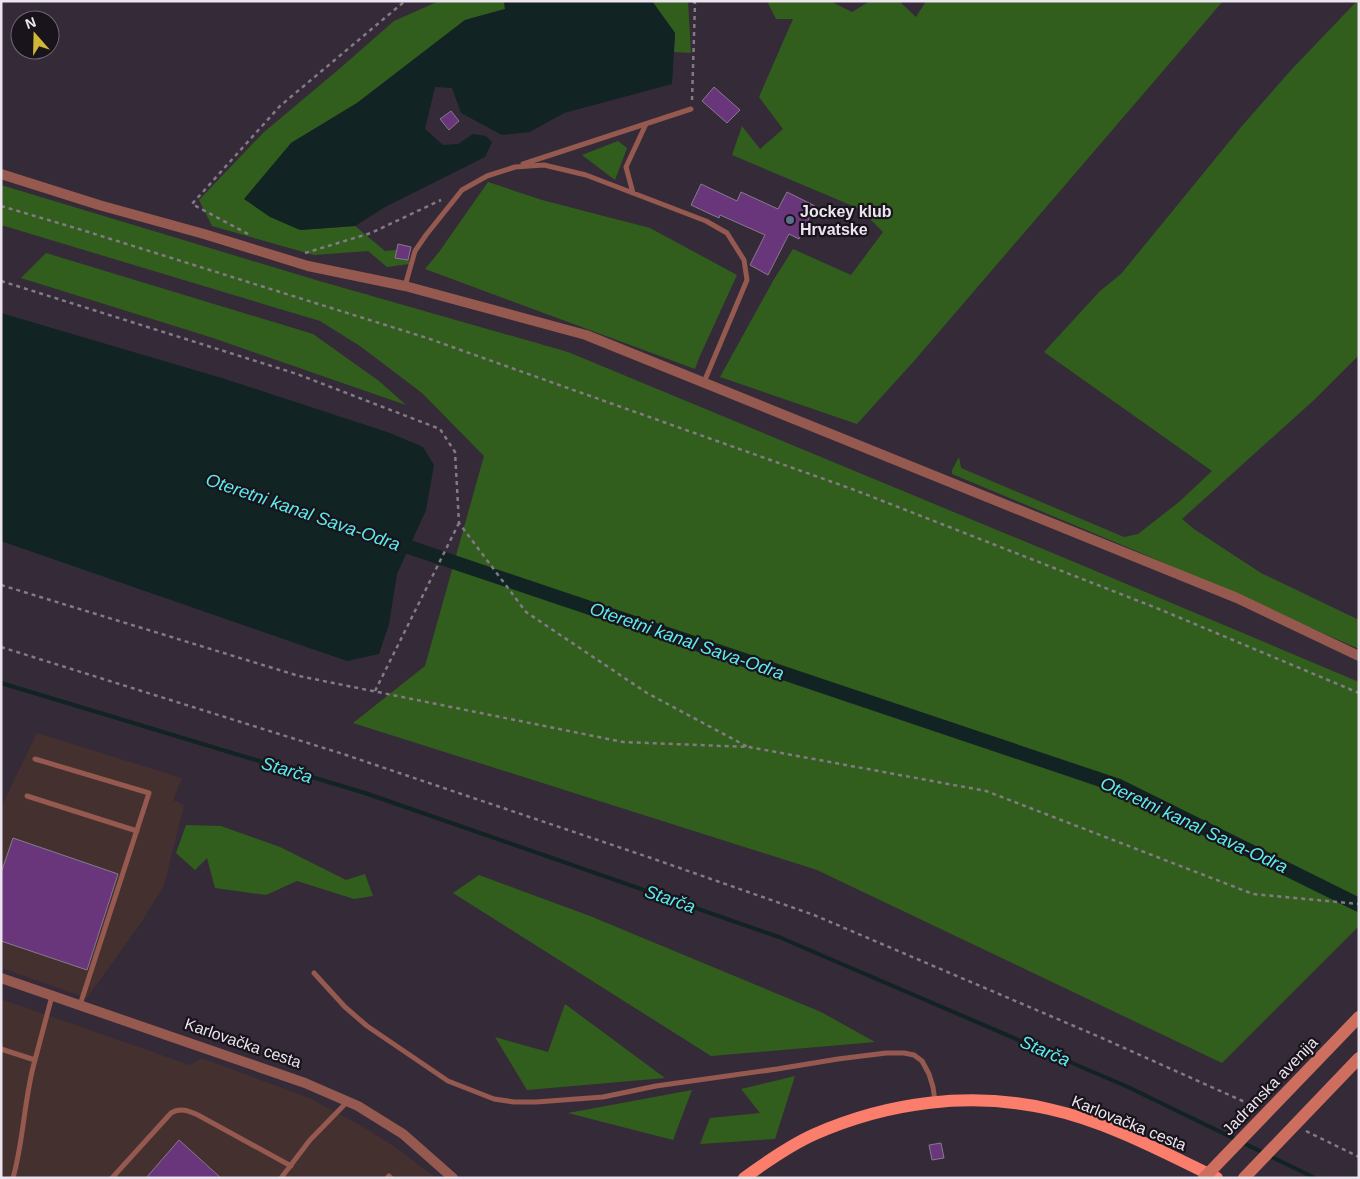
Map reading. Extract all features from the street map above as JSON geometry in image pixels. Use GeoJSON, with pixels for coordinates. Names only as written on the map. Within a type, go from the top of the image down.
{"type":"FeatureCollection","features":[{"type":"Feature","properties":{"kind":"main road","name":"Jadranska avenija"},"geometry":{"type":"LineString","coordinates":[[1204,1178],[1359,1017]]}},
{"type":"Feature","properties":{"kind":"main road"},"geometry":{"type":"LineString","coordinates":[[1244,1178],[1359,1058]]}},
{"type":"Feature","properties":{"kind":"main road","name":"Karlovačka cesta"},"geometry":{"type":"LineString","coordinates":[[744,1178],[778,1155],[814,1135],[858,1117],[885,1110],[935,1102],[990,1100],[1049,1109],[1075,1116],[1120,1133],[1217,1178]]}},
{"type":"Feature","properties":{"kind":"street"},"geometry":{"type":"LineString","coordinates":[[1,174],[107,208],[204,234],[308,266],[405,286],[586,335],[1237,598],[1359,656]]}},
{"type":"Feature","properties":{"kind":"street","name":"Karlovačka cesta"},"geometry":{"type":"LineString","coordinates":[[1,978],[288,1076],[347,1101],[404,1134],[453,1178]]}},
{"type":"Feature","properties":{"kind":"lane"},"geometry":{"type":"LineString","coordinates":[[405,286],[415,251],[462,190],[487,176],[691,109]]}},
{"type":"Feature","properties":{"kind":"lane"},"geometry":{"type":"LineString","coordinates":[[632,192],[626,167],[646,124]]}},
{"type":"Feature","properties":{"kind":"lane"},"geometry":{"type":"LineString","coordinates":[[515,167],[544,165],[586,175],[706,221],[727,233],[744,260],[747,280],[704,383]]}},
{"type":"Feature","properties":{"kind":"lane"},"geometry":{"type":"LineString","coordinates":[[35,759],[149,793],[80,1005]]}},
{"type":"Feature","properties":{"kind":"lane"},"geometry":{"type":"LineString","coordinates":[[27,796],[137,830]]}},
{"type":"Feature","properties":{"kind":"lane"},"geometry":{"type":"LineString","coordinates":[[314,973],[345,1007],[367,1026],[448,1081],[494,1099],[514,1102],[536,1102],[603,1097],[656,1086],[838,1059],[886,1053],[904,1053],[922,1061],[929,1074],[935,1102]]}},
{"type":"Feature","properties":{"kind":"lane"},"geometry":{"type":"LineString","coordinates":[[13,1178],[18,1160],[30,1075],[52,996]]}},
{"type":"Feature","properties":{"kind":"lane"},"geometry":{"type":"LineString","coordinates":[[1,1050],[35,1060]]}},
{"type":"Feature","properties":{"kind":"lane"},"geometry":{"type":"LineString","coordinates":[[281,1178],[310,1140],[347,1101]]}},
{"type":"Feature","properties":{"kind":"lane"},"geometry":{"type":"LineString","coordinates":[[112,1178],[171,1113],[177,1110],[186,1110],[198,1115],[290,1166]]}},
{"type":"Feature","properties":{"kind":"path"},"geometry":{"type":"LineString","coordinates":[[248,235],[192,204],[280,106],[405,1]]}},
{"type":"Feature","properties":{"kind":"path"},"geometry":{"type":"LineString","coordinates":[[691,109],[694,1]]}},
{"type":"Feature","properties":{"kind":"path"},"geometry":{"type":"LineString","coordinates":[[304,253],[371,233],[462,190]]}},
{"type":"Feature","properties":{"kind":"path"},"geometry":{"type":"LineString","coordinates":[[1,206],[427,338],[852,489],[1159,609],[1359,693]]}},
{"type":"Feature","properties":{"kind":"path"},"geometry":{"type":"LineString","coordinates":[[1,281],[297,374],[440,429],[455,452],[459,523],[375,691]]}},
{"type":"Feature","properties":{"kind":"path"},"geometry":{"type":"LineString","coordinates":[[459,523],[526,612],[647,693],[749,747]]}},
{"type":"Feature","properties":{"kind":"path"},"geometry":{"type":"LineString","coordinates":[[1,585],[299,676],[623,742],[749,747],[986,791],[1253,894],[1359,904]]}},
{"type":"Feature","properties":{"kind":"path"},"geometry":{"type":"LineString","coordinates":[[1,647],[343,754],[651,858],[814,916],[1102,1038],[1262,1110]]}},
{"type":"Feature","properties":{"kind":"path"},"geometry":{"type":"LineString","coordinates":[[1304,1130],[1359,1157]]}},
{"type":"Feature","properties":{"kind":"shaded area"},"geometry":{"type":"Polygon","coordinates":[[[37,733],[182,778],[173,800],[184,805],[164,885],[143,920],[87,998],[1,968],[1,807],[37,733]]]}},
{"type":"Feature","properties":{"kind":"shaded area"},"geometry":{"type":"Polygon","coordinates":[[[1,999],[190,1065],[202,1058],[309,1098],[362,1126],[395,1147],[436,1178],[1,1178],[1,999]]]}},
{"type":"Feature","properties":{"kind":"green space"},"geometry":{"type":"Polygon","coordinates":[[[439,1],[504,1],[505,9],[465,20],[357,103],[291,143],[300,230],[355,226],[385,251],[408,249],[409,264],[387,267],[368,251],[314,255],[212,226],[199,200],[263,133],[394,21],[439,1]]]}},
{"type":"Feature","properties":{"kind":"green space"},"geometry":{"type":"Polygon","coordinates":[[[652,1],[688,1],[691,53],[674,52],[675,33],[652,1]]]}},
{"type":"Feature","properties":{"kind":"green space"},"geometry":{"type":"Polygon","coordinates":[[[767,1],[830,1],[852,12],[870,1],[899,1],[916,17],[926,1],[1223,1],[914,361],[857,424],[720,377],[773,281],[793,249],[851,275],[883,232],[860,209],[732,155],[742,126],[760,149],[783,129],[759,97],[793,19],[776,19],[767,1]]]}},
{"type":"Feature","properties":{"kind":"green space"},"geometry":{"type":"Polygon","coordinates":[[[1359,1],[1359,355],[1314,400],[1182,519],[1261,573],[1359,620],[1359,649],[1141,553],[952,474],[952,470],[959,457],[961,468],[1124,537],[1138,534],[1179,502],[1212,471],[1044,352],[1100,291],[1121,274],[1242,126],[1292,69],[1359,1]]]}},
{"type":"Feature","properties":{"kind":"green space"},"geometry":{"type":"Polygon","coordinates":[[[618,141],[627,148],[615,180],[582,155],[618,141]]]}},
{"type":"Feature","properties":{"kind":"green space"},"geometry":{"type":"Polygon","coordinates":[[[488,182],[542,200],[650,228],[737,275],[695,369],[425,269],[488,182]]]}},
{"type":"Feature","properties":{"kind":"green space"},"geometry":{"type":"Polygon","coordinates":[[[1,185],[316,280],[568,352],[1359,682],[1359,926],[1222,1063],[817,870],[353,723],[425,666],[484,456],[422,393],[360,346],[320,321],[1,225],[1,185]]]}},
{"type":"Feature","properties":{"kind":"green space"},"geometry":{"type":"Polygon","coordinates":[[[46,253],[313,334],[379,381],[406,405],[213,338],[21,278],[46,253]]]}},
{"type":"Feature","properties":{"kind":"green space"},"geometry":{"type":"Polygon","coordinates":[[[186,825],[221,826],[280,847],[346,880],[365,874],[373,896],[354,899],[297,881],[266,895],[215,888],[207,858],[195,870],[176,853],[186,825]]]}},
{"type":"Feature","properties":{"kind":"green space"},"geometry":{"type":"Polygon","coordinates":[[[479,875],[590,916],[821,1012],[875,1042],[711,1056],[453,893],[479,875]]]}},
{"type":"Feature","properties":{"kind":"green space"},"geometry":{"type":"Polygon","coordinates":[[[565,1004],[665,1078],[527,1090],[495,1037],[548,1052],[565,1004]]]}},
{"type":"Feature","properties":{"kind":"green space"},"geometry":{"type":"Polygon","coordinates":[[[795,1076],[775,1139],[700,1144],[710,1118],[760,1113],[741,1089],[795,1076]]]}},
{"type":"Feature","properties":{"kind":"green space"},"geometry":{"type":"Polygon","coordinates":[[[692,1090],[673,1140],[568,1113],[692,1090]]]}},
{"type":"Feature","properties":{"kind":"water"},"geometry":{"type":"Polygon","coordinates":[[[504,1],[652,1],[675,33],[672,84],[564,113],[530,132],[502,135],[461,113],[452,88],[435,87],[425,129],[443,145],[458,144],[473,134],[486,136],[492,142],[485,157],[385,207],[355,226],[300,230],[270,217],[244,199],[291,143],[357,103],[465,20],[505,9],[504,1]]]}},
{"type":"Feature","properties":{"kind":"water"},"geometry":{"type":"Polygon","coordinates":[[[1,313],[225,379],[390,433],[423,447],[434,465],[426,510],[397,574],[389,624],[379,654],[347,661],[1,541],[1,313]]]}},
{"type":"Feature","properties":{"kind":"building"},"geometry":{"type":"Polygon","coordinates":[[[714,87],[740,110],[727,123],[702,101],[714,87]]]}},
{"type":"Feature","properties":{"kind":"building"},"geometry":{"type":"Polygon","coordinates":[[[451,111],[459,121],[449,130],[440,119],[451,111]]]}},
{"type":"Feature","properties":{"kind":"building"},"geometry":{"type":"Polygon","coordinates":[[[701,184],[737,201],[741,192],[778,209],[787,192],[815,206],[799,239],[789,234],[768,275],[750,265],[765,235],[720,215],[719,218],[691,205],[701,184]]]}},
{"type":"Feature","properties":{"kind":"building"},"geometry":{"type":"Polygon","coordinates":[[[398,244],[411,247],[408,260],[395,258],[398,244]]]}},
{"type":"Feature","properties":{"kind":"building"},"geometry":{"type":"Polygon","coordinates":[[[13,838],[118,874],[87,970],[1,941],[1,873],[13,838]]]}},
{"type":"Feature","properties":{"kind":"building"},"geometry":{"type":"Polygon","coordinates":[[[179,1140],[221,1178],[146,1178],[179,1140]]]}},
{"type":"Feature","properties":{"kind":"building"},"geometry":{"type":"Polygon","coordinates":[[[941,1143],[944,1158],[932,1160],[929,1145],[941,1143]]]}},
{"type":"Feature","properties":{"kind":"waterway","name":"Oteretni kanal Sava-Odra"},"geometry":{"type":"LineString","coordinates":[[391,541],[1119,786],[1359,905]]}},
{"type":"Feature","properties":{"kind":"waterway","name":"Starča"},"geometry":{"type":"LineString","coordinates":[[1,683],[365,793],[779,937],[1128,1087],[1315,1178]]}},
{"type":"Feature","properties":{"kind":"place","name":"Jockey klub Hrvatske"},"geometry":{"type":"Point","coordinates":[790,220]}}]}
